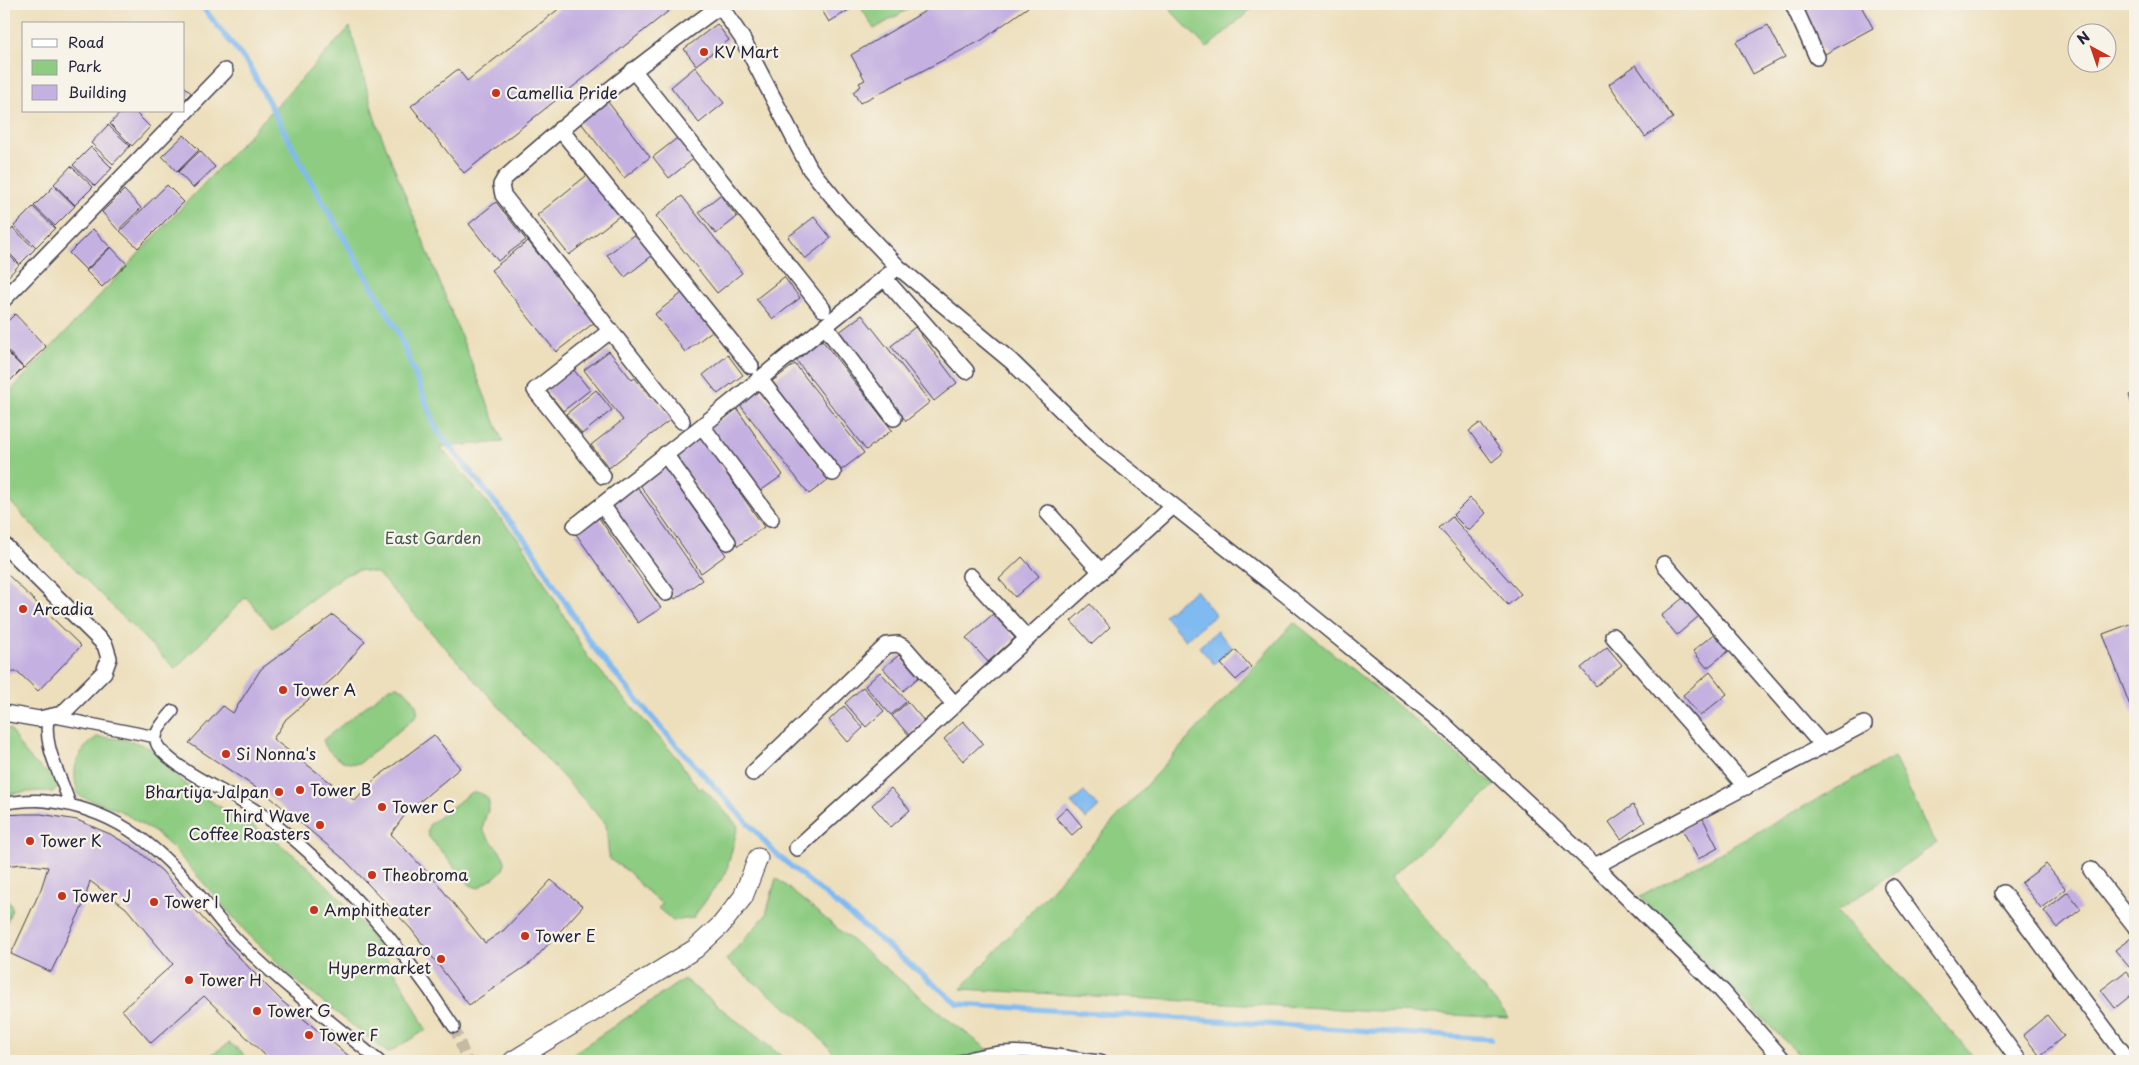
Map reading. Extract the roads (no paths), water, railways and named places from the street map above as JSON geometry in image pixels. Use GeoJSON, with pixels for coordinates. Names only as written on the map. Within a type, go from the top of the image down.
{"type":"FeatureCollection","features":[{"type":"Feature","properties":{"kind":"street"},"geometry":{"type":"LineString","coordinates":[[1793,4],[1817,57]]}},
{"type":"Feature","properties":{"kind":"street"},"geometry":{"type":"LineString","coordinates":[[682,422],[503,195],[501,185],[505,178],[560,129],[633,70],[720,5],[742,38],[810,169],[842,208],[898,267],[1011,361],[1100,448],[1290,598],[1436,718],[1595,866],[1722,991],[1784,1061]]}},
{"type":"Feature","properties":{"kind":"street"},"geometry":{"type":"LineString","coordinates":[[633,70],[823,310]]}},
{"type":"Feature","properties":{"kind":"street"},"geometry":{"type":"LineString","coordinates":[[4,299],[225,71]]}},
{"type":"Feature","properties":{"kind":"street"},"geometry":{"type":"LineString","coordinates":[[560,129],[755,372],[833,473]]}},
{"type":"Feature","properties":{"kind":"street"},"geometry":{"type":"LineString","coordinates":[[575,526],[702,426],[755,372],[825,326],[898,267]]}},
{"type":"Feature","properties":{"kind":"street"},"geometry":{"type":"LineString","coordinates":[[885,279],[966,371]]}},
{"type":"Feature","properties":{"kind":"street"},"geometry":{"type":"LineString","coordinates":[[825,326],[894,418]]}},
{"type":"Feature","properties":{"kind":"street"},"geometry":{"type":"LineString","coordinates":[[603,476],[535,390],[610,331]]}},
{"type":"Feature","properties":{"kind":"street"},"geometry":{"type":"LineString","coordinates":[[702,426],[771,519]]}},
{"type":"Feature","properties":{"kind":"street"},"geometry":{"type":"LineString","coordinates":[[665,454],[728,542]]}},
{"type":"Feature","properties":{"kind":"street"},"geometry":{"type":"LineString","coordinates":[[602,504],[666,593]]}},
{"type":"Feature","properties":{"kind":"street"},"geometry":{"type":"LineString","coordinates":[[797,848],[1173,506]]}},
{"type":"Feature","properties":{"kind":"street"},"geometry":{"type":"LineString","coordinates":[[1048,513],[1100,572]]}},
{"type":"Feature","properties":{"kind":"street"},"geometry":{"type":"LineString","coordinates":[[4,545],[105,645],[108,651],[109,658],[104,672],[62,714],[51,718]]}},
{"type":"Feature","properties":{"kind":"street"},"geometry":{"type":"LineString","coordinates":[[1664,564],[1823,746]]}},
{"type":"Feature","properties":{"kind":"street"},"geometry":{"type":"LineString","coordinates":[[970,576],[1028,638]]}},
{"type":"Feature","properties":{"kind":"street"},"geometry":{"type":"LineString","coordinates":[[1613,636],[1746,787]]}},
{"type":"Feature","properties":{"kind":"street"},"geometry":{"type":"LineString","coordinates":[[753,773],[887,645],[898,644],[905,648],[955,704]]}},
{"type":"Feature","properties":{"kind":"street"},"geometry":{"type":"LineString","coordinates":[[173,711],[157,731],[156,737],[159,748],[181,766],[270,820],[329,871],[357,899],[407,958],[454,1027]]}},
{"type":"Feature","properties":{"kind":"street"},"geometry":{"type":"LineString","coordinates":[[4,712],[39,719],[51,718],[156,737]]}},
{"type":"Feature","properties":{"kind":"street"},"geometry":{"type":"LineString","coordinates":[[51,718],[47,739],[70,805]]}},
{"type":"Feature","properties":{"kind":"street"},"geometry":{"type":"LineString","coordinates":[[1595,866],[1864,724]]}},
{"type":"Feature","properties":{"kind":"street"},"geometry":{"type":"LineString","coordinates":[[4,803],[44,800],[70,805],[104,815],[130,829],[163,854],[236,939],[300,998],[379,1061]]}},
{"type":"Feature","properties":{"kind":"street"},"geometry":{"type":"LineString","coordinates":[[513,1061],[695,949],[722,925],[743,897],[758,858]]}},
{"type":"Feature","properties":{"kind":"street"},"geometry":{"type":"LineString","coordinates":[[2091,870],[2135,926]]}},
{"type":"Feature","properties":{"kind":"street"},"geometry":{"type":"LineString","coordinates":[[1892,887],[2019,1061]]}},
{"type":"Feature","properties":{"kind":"street"},"geometry":{"type":"LineString","coordinates":[[2003,892],[2129,1061]]}},
{"type":"Feature","properties":{"kind":"street"},"geometry":{"type":"LineString","coordinates":[[960,1061],[980,1055],[1016,1050],[1100,1061]]}},
{"type":"Feature","properties":{"kind":"water"},"geometry":{"type":"Polygon","coordinates":[[[1196,590],[1216,615],[1185,640],[1164,615],[1196,590]]]}},
{"type":"Feature","properties":{"kind":"water"},"geometry":{"type":"Polygon","coordinates":[[[1217,631],[1232,647],[1214,664],[1199,647],[1217,631]]]}},
{"type":"Feature","properties":{"kind":"water"},"geometry":{"type":"Polygon","coordinates":[[[1084,792],[1099,807],[1086,819],[1071,803],[1084,792]]]}},
{"type":"Feature","properties":{"kind":"waterway"},"geometry":{"type":"LineString","coordinates":[[200,4],[249,65],[309,178],[397,329],[437,430],[531,547],[593,647],[662,729],[776,854],[958,1004],[1491,1039]]}},
{"type":"Feature","properties":{"kind":"tunnel"},"geometry":{"type":"LineString","coordinates":[[454,1027],[467,1061]]}},
{"type":"Feature","properties":{"kind":"place","name":"KV Mart"},"geometry":{"type":"Point","coordinates":[704,52]}},
{"type":"Feature","properties":{"kind":"place","name":"Camellia Pride"},"geometry":{"type":"Point","coordinates":[496,93]}},
{"type":"Feature","properties":{"kind":"place","name":"Arcadia"},"geometry":{"type":"Point","coordinates":[23,609]}},
{"type":"Feature","properties":{"kind":"place","name":"Tower A"},"geometry":{"type":"Point","coordinates":[283,690]}},
{"type":"Feature","properties":{"kind":"place","name":"Si Nonna's"},"geometry":{"type":"Point","coordinates":[226,754]}},
{"type":"Feature","properties":{"kind":"place","name":"Tower B"},"geometry":{"type":"Point","coordinates":[300,790]}},
{"type":"Feature","properties":{"kind":"place","name":"Bhartiya Jalpan"},"geometry":{"type":"Point","coordinates":[279,792]}},
{"type":"Feature","properties":{"kind":"place","name":"Tower C"},"geometry":{"type":"Point","coordinates":[382,807]}},
{"type":"Feature","properties":{"kind":"place","name":"Third Wave Coffee Roasters"},"geometry":{"type":"Point","coordinates":[320,825]}},
{"type":"Feature","properties":{"kind":"place","name":"Tower K"},"geometry":{"type":"Point","coordinates":[30,841]}},
{"type":"Feature","properties":{"kind":"place","name":"Theobroma"},"geometry":{"type":"Point","coordinates":[372,875]}},
{"type":"Feature","properties":{"kind":"place","name":"Tower J"},"geometry":{"type":"Point","coordinates":[62,896]}},
{"type":"Feature","properties":{"kind":"place","name":"Tower I"},"geometry":{"type":"Point","coordinates":[154,902]}},
{"type":"Feature","properties":{"kind":"place","name":"Amphitheater"},"geometry":{"type":"Point","coordinates":[314,910]}},
{"type":"Feature","properties":{"kind":"place","name":"Tower E"},"geometry":{"type":"Point","coordinates":[525,936]}},
{"type":"Feature","properties":{"kind":"place","name":"Bazaaro Hypermarket"},"geometry":{"type":"Point","coordinates":[441,959]}},
{"type":"Feature","properties":{"kind":"place","name":"Tower H"},"geometry":{"type":"Point","coordinates":[189,980]}},
{"type":"Feature","properties":{"kind":"place","name":"Tower G"},"geometry":{"type":"Point","coordinates":[257,1011]}},
{"type":"Feature","properties":{"kind":"place","name":"Tower F"},"geometry":{"type":"Point","coordinates":[309,1035]}},
{"type":"Feature","properties":{"kind":"park label","name":"East Garden"},"geometry":{"type":"Point","coordinates":[433,538]}}]}
